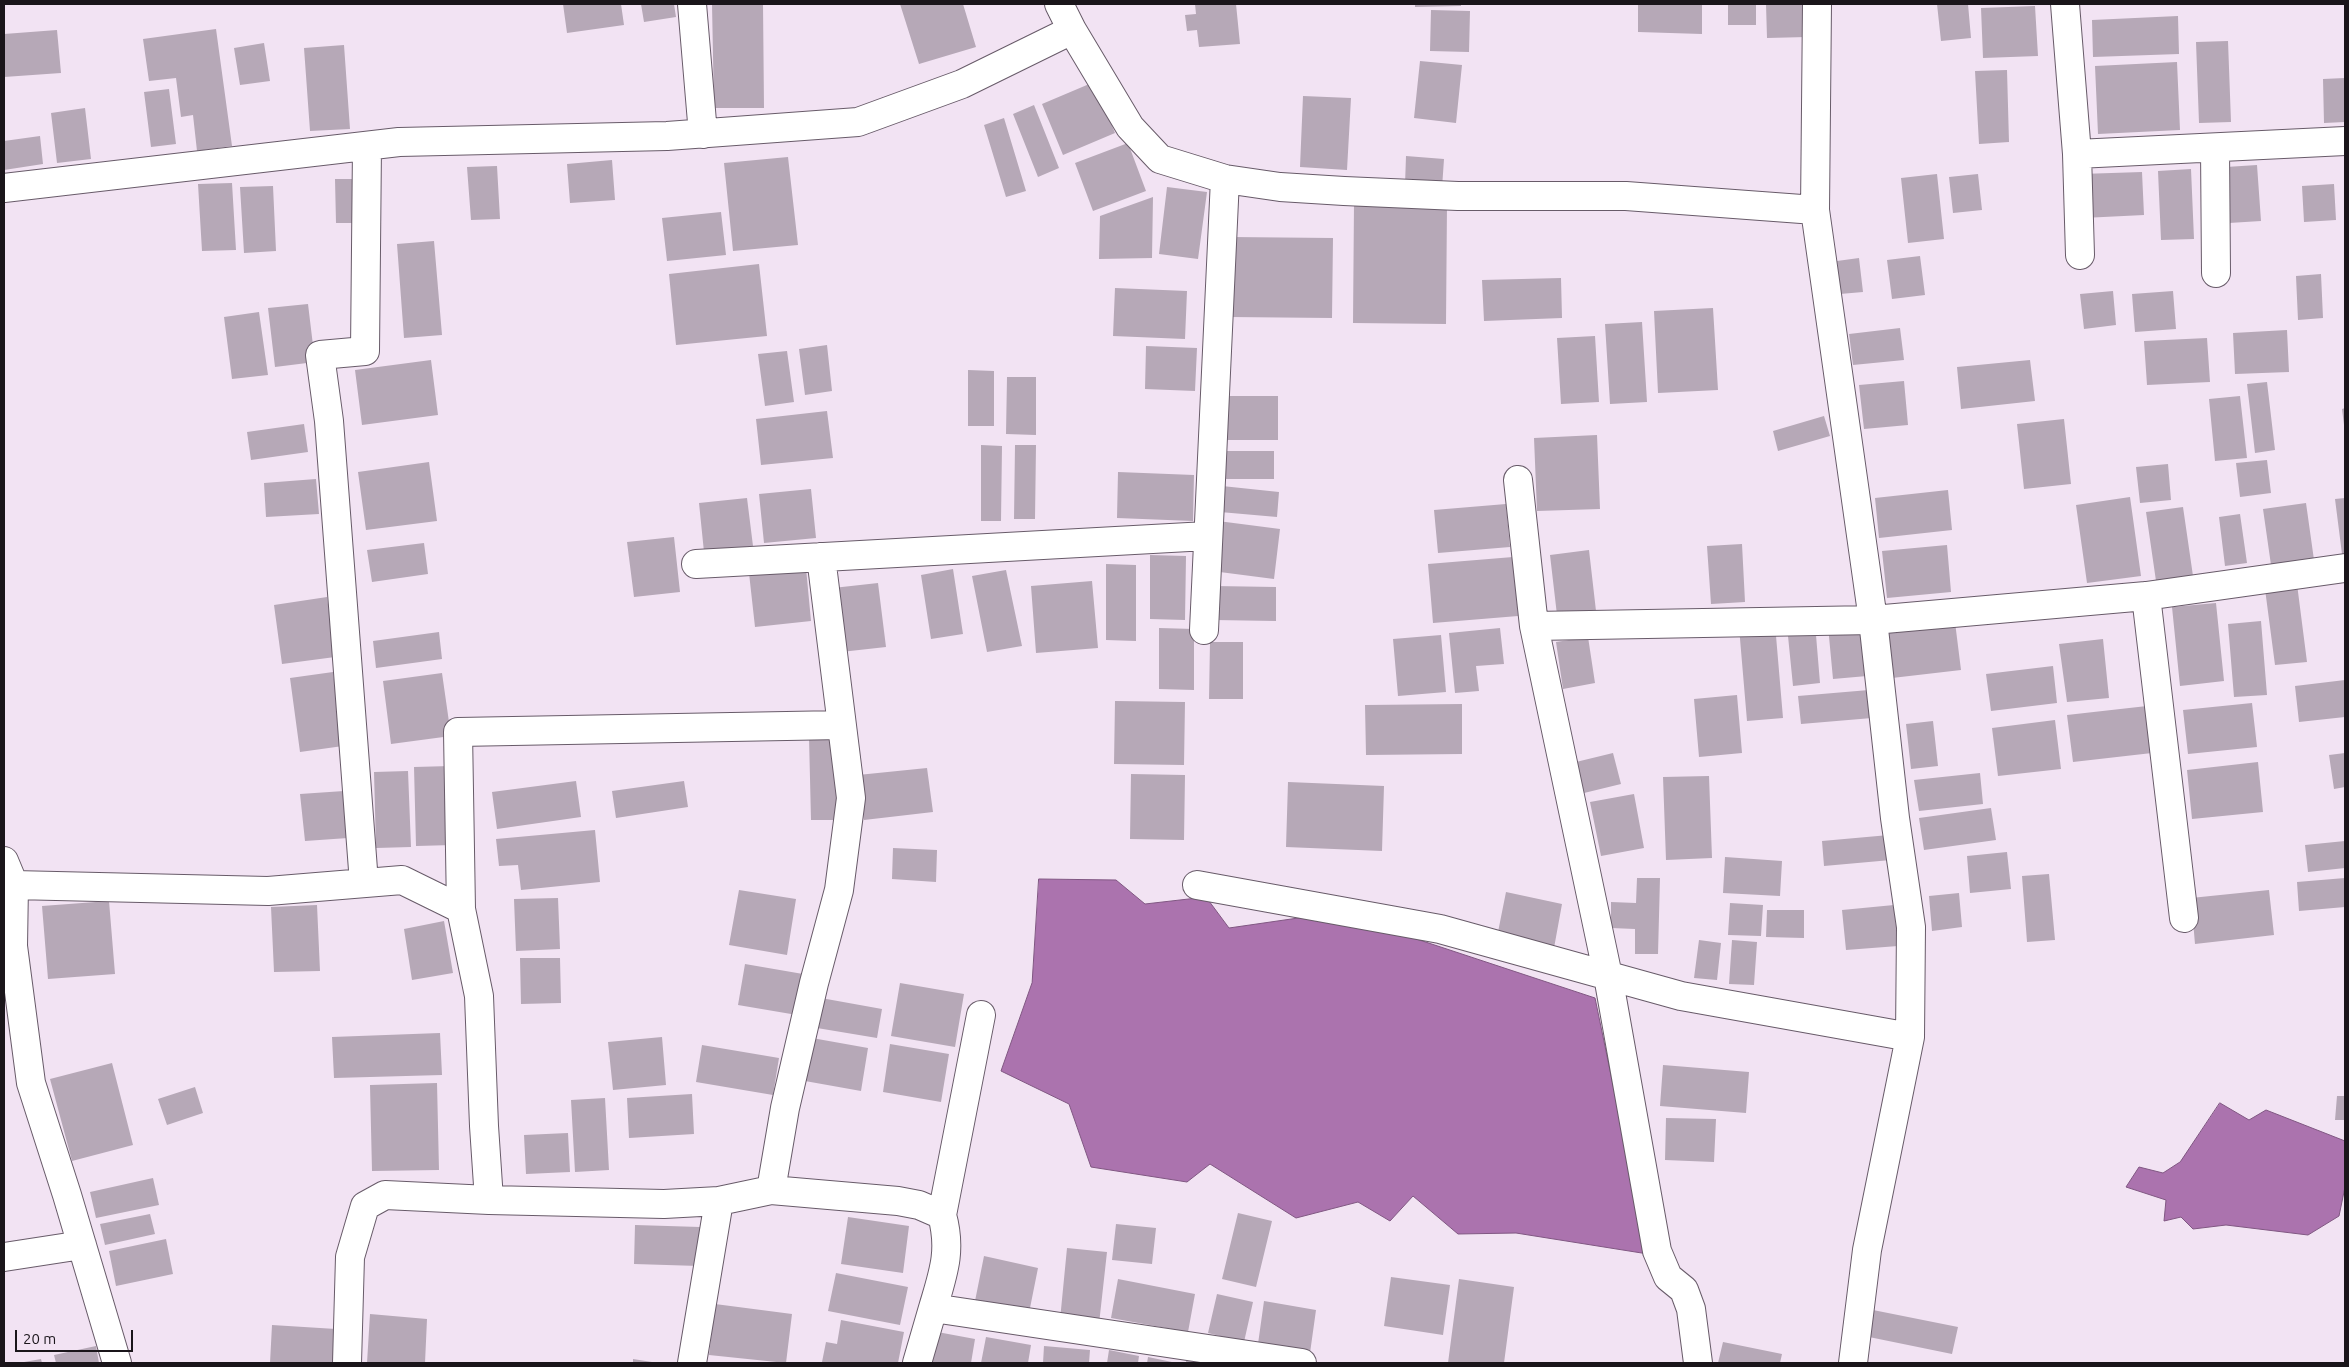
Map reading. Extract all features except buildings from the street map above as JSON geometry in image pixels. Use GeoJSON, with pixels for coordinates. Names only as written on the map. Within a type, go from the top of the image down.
{"type":"FeatureCollection","features":[{"type":"Feature","properties":{"kind":"street"},"geometry":{"type":"LineString","coordinates":[[692,4],[703,134]]}},
{"type":"Feature","properties":{"kind":"street"},"geometry":{"type":"LineString","coordinates":[[1058,4],[1130,127],[1160,159],[1224,179],[1280,187],[1354,191],[1458,196],[1626,196],[1815,210]]}},
{"type":"Feature","properties":{"kind":"street"},"geometry":{"type":"LineString","coordinates":[[1816,4],[1815,210],[1873,620],[1895,818],[1910,927],[1910,1037],[1867,1250],[1853,1363]]}},
{"type":"Feature","properties":{"kind":"street"},"geometry":{"type":"LineString","coordinates":[[2065,4],[2076,154],[2080,256]]}},
{"type":"Feature","properties":{"kind":"street"},"geometry":{"type":"LineString","coordinates":[[4,188],[399,142],[703,134],[858,122],[962,84],[1072,30]]}},
{"type":"Feature","properties":{"kind":"street"},"geometry":{"type":"LineString","coordinates":[[2076,154],[2345,141]]}},
{"type":"Feature","properties":{"kind":"street"},"geometry":{"type":"LineString","coordinates":[[364,883],[329,422],[320,355],[365,351],[367,146]]}},
{"type":"Feature","properties":{"kind":"street"},"geometry":{"type":"LineString","coordinates":[[2215,148],[2216,273]]}},
{"type":"Feature","properties":{"kind":"street"},"geometry":{"type":"LineString","coordinates":[[1204,630],[1224,179]]}},
{"type":"Feature","properties":{"kind":"street"},"geometry":{"type":"LineString","coordinates":[[1518,480],[1534,626],[1608,976],[1657,1251],[1668,1278],[1684,1290],[1691,1309],[1698,1363]]}},
{"type":"Feature","properties":{"kind":"street"},"geometry":{"type":"LineString","coordinates":[[696,564],[1207,536]]}},
{"type":"Feature","properties":{"kind":"street"},"geometry":{"type":"LineString","coordinates":[[771,1190],[785,1108],[811,993],[839,890],[851,798],[821,557]]}},
{"type":"Feature","properties":{"kind":"street"},"geometry":{"type":"LineString","coordinates":[[1534,626],[1873,620],[2146,596],[2345,568]]}},
{"type":"Feature","properties":{"kind":"street"},"geometry":{"type":"LineString","coordinates":[[2146,596],[2184,918]]}},
{"type":"Feature","properties":{"kind":"street"},"geometry":{"type":"LineString","coordinates":[[489,1200],[479,996],[461,908],[458,732],[841,724]]}},
{"type":"Feature","properties":{"kind":"street"},"geometry":{"type":"LineString","coordinates":[[117,1363],[31,1083],[10,970],[13,946],[9,873],[268,891],[402,880],[461,908]]}},
{"type":"Feature","properties":{"kind":"street"},"geometry":{"type":"LineString","coordinates":[[1197,885],[1440,929],[1681,996],[1910,1037]]}},
{"type":"Feature","properties":{"kind":"street"},"geometry":{"type":"LineString","coordinates":[[918,1363],[946,1264],[948,1236],[942,1215],[981,1015]]}},
{"type":"Feature","properties":{"kind":"street"},"geometry":{"type":"LineString","coordinates":[[347,1363],[350,1257],[365,1206],[385,1195],[489,1200],[664,1204],[719,1201],[771,1190],[898,1201],[919,1205],[942,1215]]}},
{"type":"Feature","properties":{"kind":"street"},"geometry":{"type":"LineString","coordinates":[[692,1363],[719,1201]]}},
{"type":"Feature","properties":{"kind":"street"},"geometry":{"type":"LineString","coordinates":[[4,1257],[82,1245]]}},
{"type":"Feature","properties":{"kind":"street"},"geometry":{"type":"LineString","coordinates":[[933,1308],[1302,1363]]}},
{"type":"Feature","properties":{"kind":"shaded area"},"geometry":{"type":"Polygon","coordinates":[[[1039,879],[1116,880],[1145,904],[1206,897],[1229,928],[1319,915],[1374,925],[1595,998],[1648,1254],[1516,1233],[1458,1234],[1413,1196],[1390,1221],[1358,1202],[1296,1218],[1210,1164],[1187,1182],[1091,1167],[1069,1104],[1001,1071],[1032,983],[1039,879]]]}},
{"type":"Feature","properties":{"kind":"shaded area"},"geometry":{"type":"Polygon","coordinates":[[[2220,1103],[2249,1120],[2266,1110],[2345,1141],[2345,1187],[2339,1216],[2308,1235],[2226,1225],[2193,1229],[2181,1217],[2164,1221],[2166,1200],[2126,1187],[2139,1167],[2163,1173],[2180,1162],[2220,1103]]]}}]}
